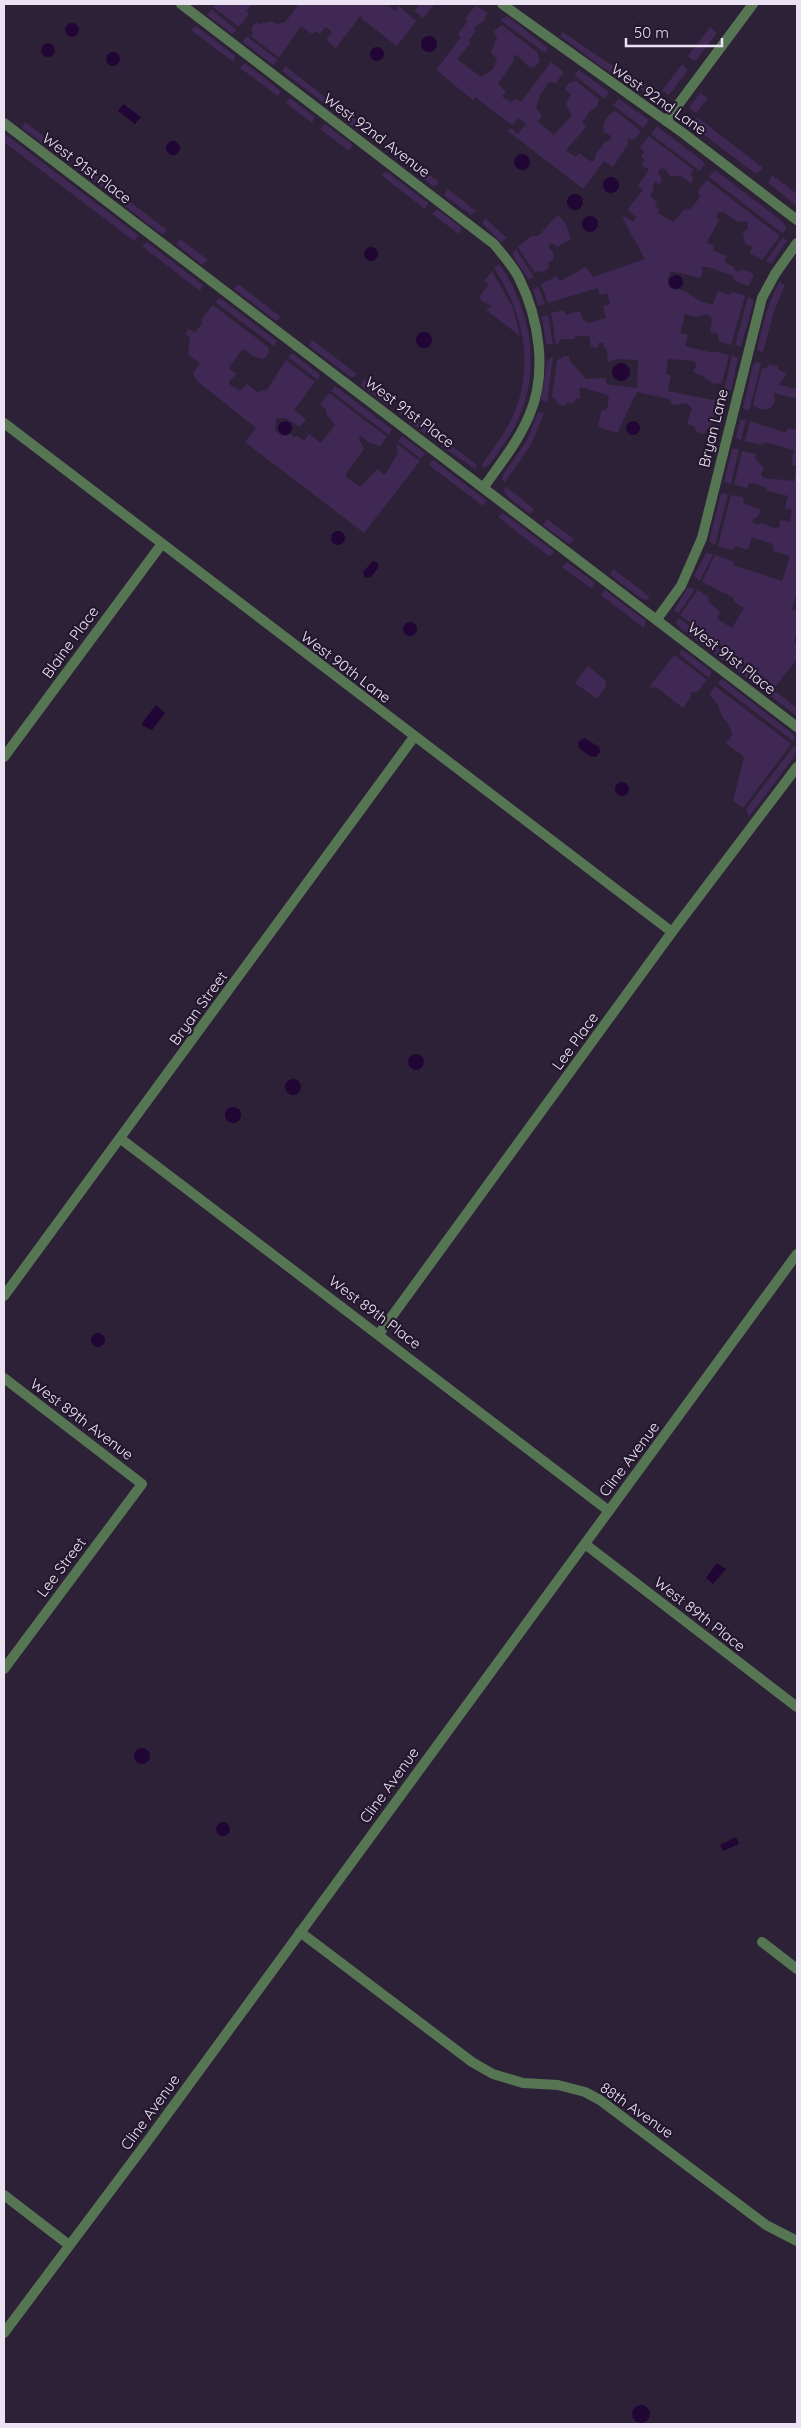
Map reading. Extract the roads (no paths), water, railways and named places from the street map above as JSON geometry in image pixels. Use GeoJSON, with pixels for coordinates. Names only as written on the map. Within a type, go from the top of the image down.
{"type":"FeatureCollection","features":[{"type":"Feature","properties":{"kind":"street","name":"West 92nd Avenue"},"geometry":{"type":"LineString","coordinates":[[181,4],[494,244],[518,276],[531,308],[539,351],[538,381],[530,414],[514,444],[484,486]]}},
{"type":"Feature","properties":{"kind":"street","name":"West 92nd Lane"},"geometry":{"type":"LineString","coordinates":[[502,4],[666,121],[797,220]]}},
{"type":"Feature","properties":{"kind":"street"},"geometry":{"type":"LineString","coordinates":[[666,121],[753,4]]}},
{"type":"Feature","properties":{"kind":"street","name":"West 91st Place"},"geometry":{"type":"LineString","coordinates":[[4,123],[484,486],[797,727]]}},
{"type":"Feature","properties":{"kind":"street","name":"Bryan Lane"},"geometry":{"type":"LineString","coordinates":[[657,619],[681,586],[702,538],[762,298],[775,274],[797,243]]}},
{"type":"Feature","properties":{"kind":"street","name":"West 90th Lane"},"geometry":{"type":"LineString","coordinates":[[4,423],[161,545],[672,932]]}},
{"type":"Feature","properties":{"kind":"street","name":"Blaine Place"},"geometry":{"type":"LineString","coordinates":[[4,757],[161,545]]}},
{"type":"Feature","properties":{"kind":"street","name":"Bryan Street"},"geometry":{"type":"LineString","coordinates":[[4,1296],[414,737]]}},
{"type":"Feature","properties":{"kind":"street","name":"Lee Place"},"geometry":{"type":"LineString","coordinates":[[379,1334],[672,932],[797,767]]}},
{"type":"Feature","properties":{"kind":"street","name":"West 89th Place"},"geometry":{"type":"LineString","coordinates":[[121,1139],[609,1511]]}},
{"type":"Feature","properties":{"kind":"street","name":"Cline Avenue"},"geometry":{"type":"LineString","coordinates":[[4,2334],[797,1254]]}},
{"type":"Feature","properties":{"kind":"street","name":"West 89th Avenue"},"geometry":{"type":"LineString","coordinates":[[4,1378],[142,1484]]}},
{"type":"Feature","properties":{"kind":"street","name":"Lee Street"},"geometry":{"type":"LineString","coordinates":[[4,1669],[142,1484]]}},
{"type":"Feature","properties":{"kind":"street","name":"West 89th Place"},"geometry":{"type":"LineString","coordinates":[[585,1544],[797,1707]]}},
{"type":"Feature","properties":{"kind":"street","name":"88th Avenue"},"geometry":{"type":"LineString","coordinates":[[300,1932],[472,2062],[493,2074],[523,2083],[558,2085],[585,2092],[600,2100],[766,2225],[797,2241]]}},
{"type":"Feature","properties":{"kind":"street"},"geometry":{"type":"LineString","coordinates":[[762,1942],[797,1969]]}},
{"type":"Feature","properties":{"kind":"street"},"geometry":{"type":"LineString","coordinates":[[4,2195],[69,2245]]}}]}
